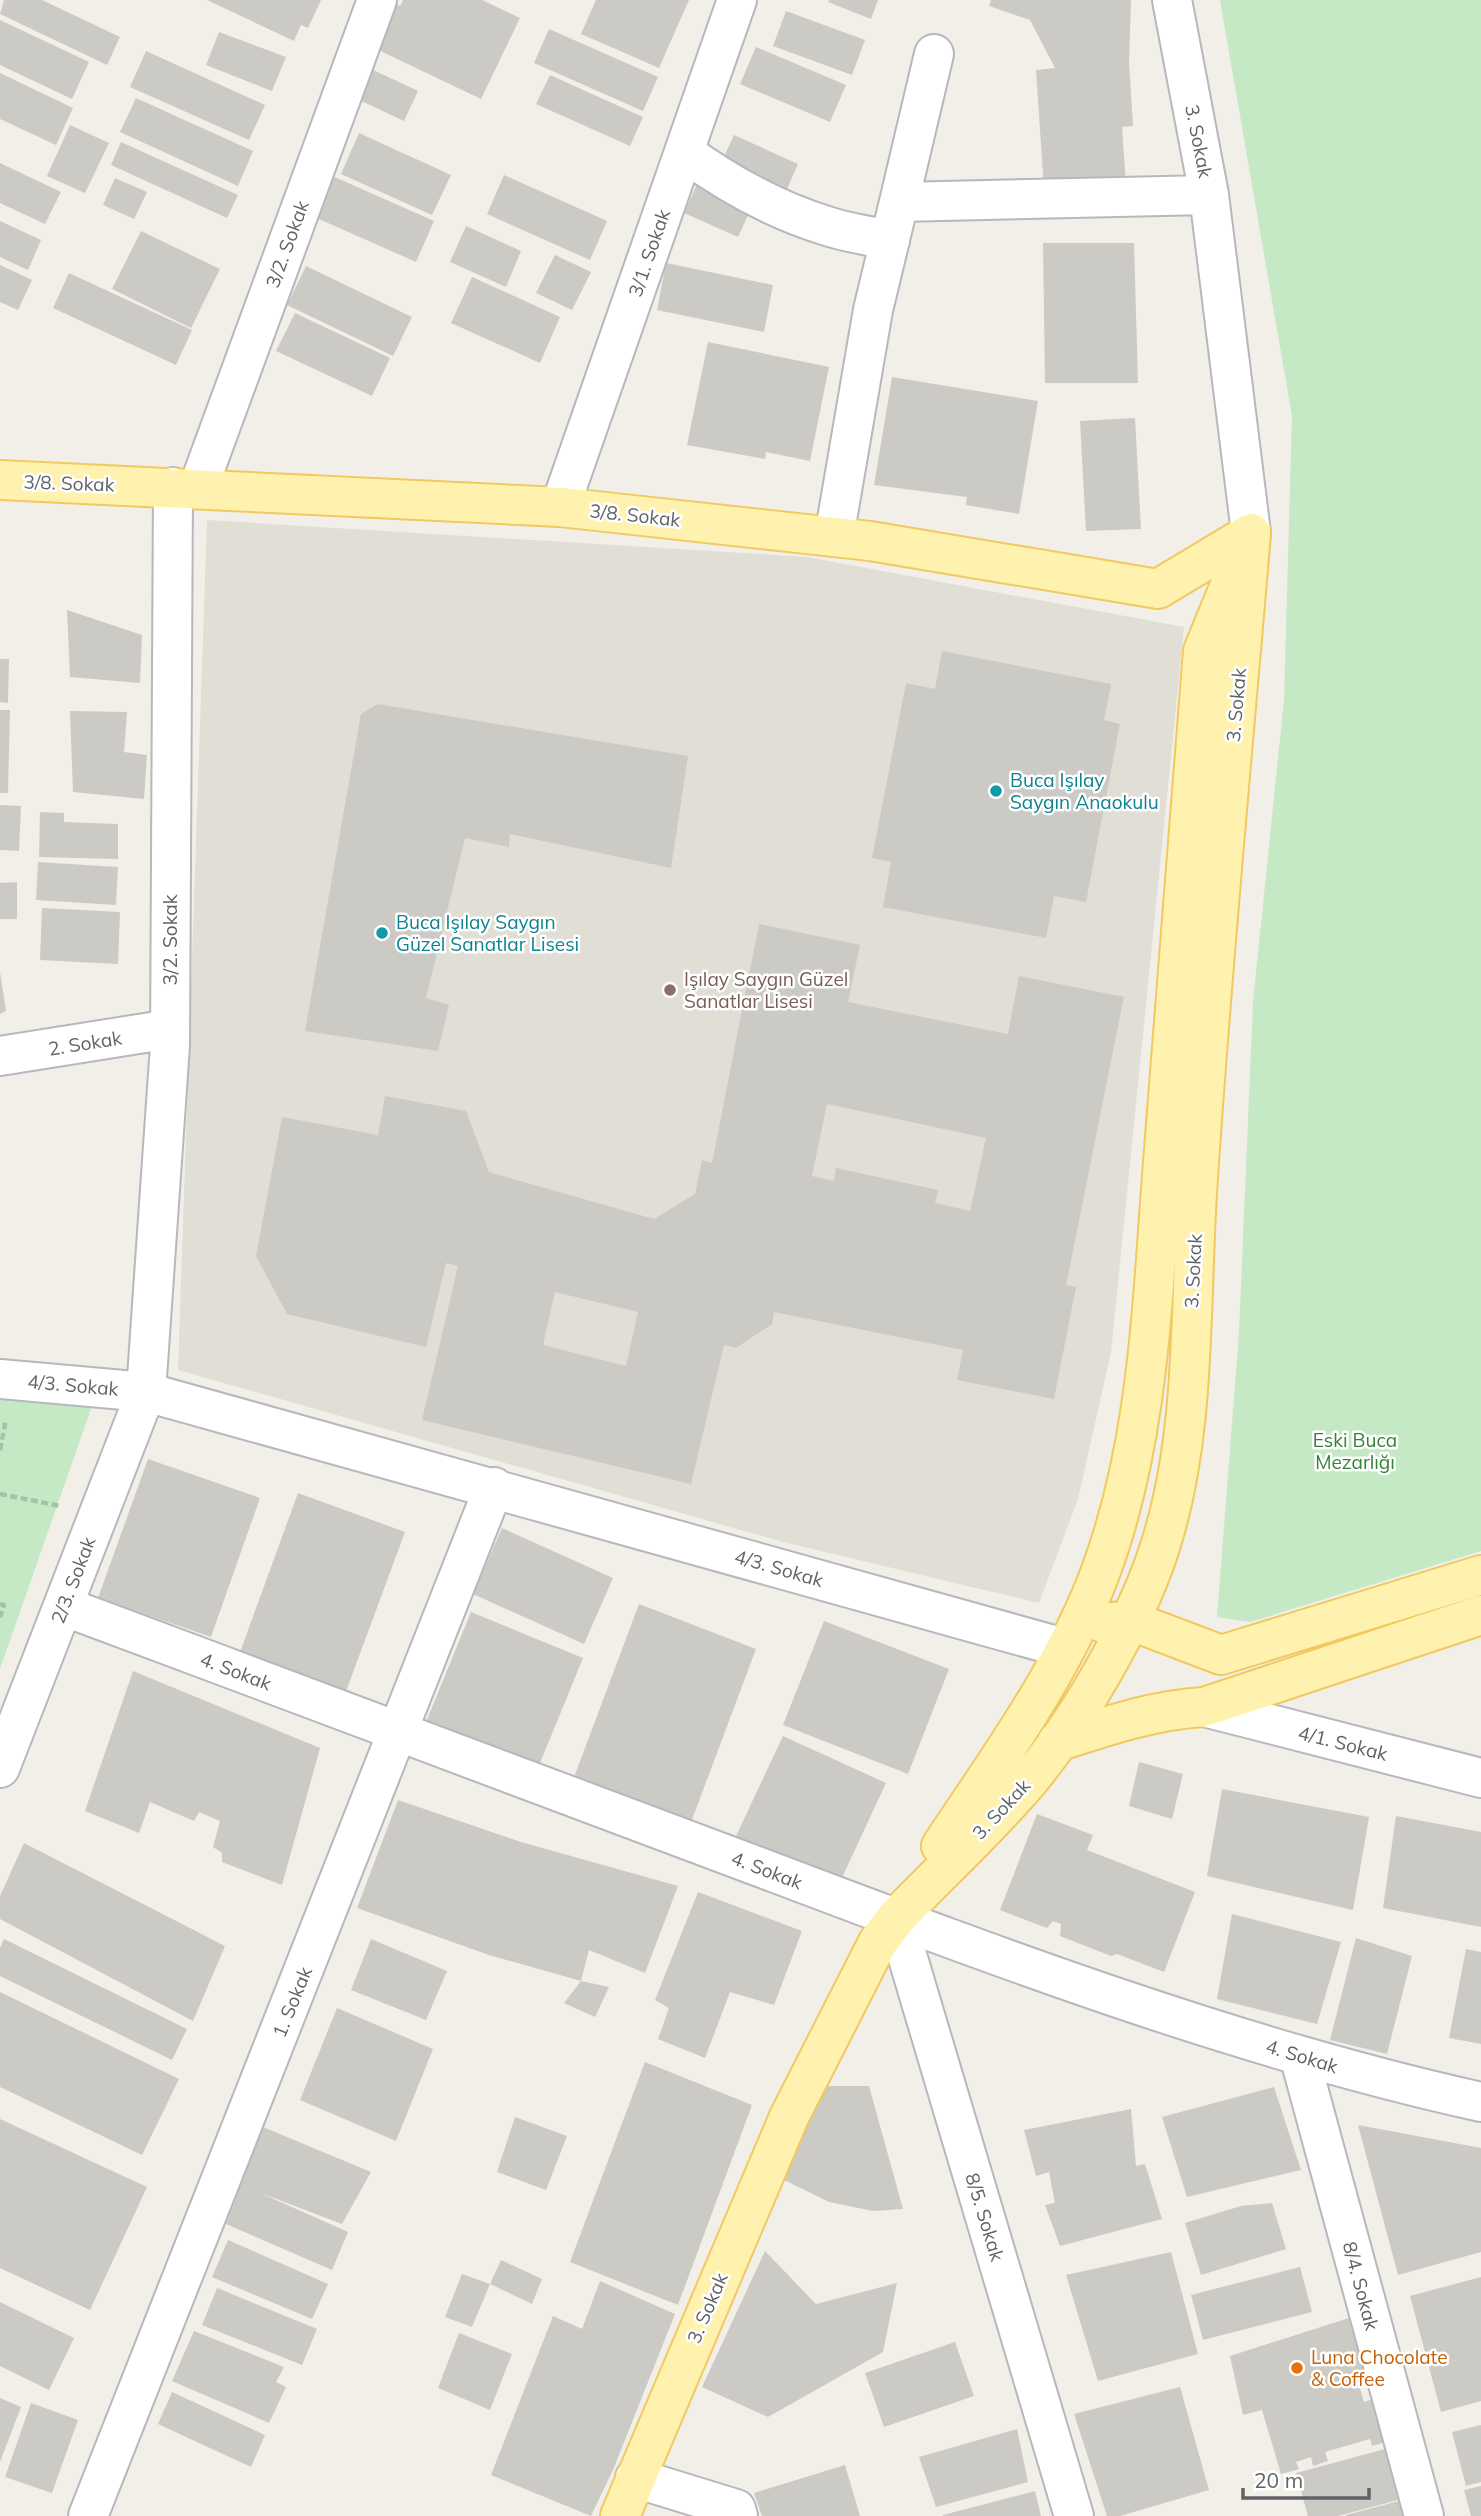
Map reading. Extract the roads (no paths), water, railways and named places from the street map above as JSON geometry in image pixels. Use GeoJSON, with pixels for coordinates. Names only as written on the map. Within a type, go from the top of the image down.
{"type":"FeatureCollection","features":[{"type":"Feature","properties":{"kind":"main road","name":"3/8. Sokak"},"geometry":{"type":"LineString","coordinates":[[0,480],[560,507],[834,537],[1158,589],[1251,533]]}},
{"type":"Feature","properties":{"kind":"main road","name":"3. Sokak"},"geometry":{"type":"LineString","coordinates":[[621,2516],[789,2118],[878,1941],[896,1918],[1029,1780],[1071,1724],[1129,1620],[1158,1553],[1180,1464],[1199,1165],[1251,533]]}},
{"type":"Feature","properties":{"kind":"main road","name":"3. Sokak"},"geometry":{"type":"LineString","coordinates":[[896,1918],[911,1891],[1023,1723],[1063,1648],[1098,1577],[1136,1453],[1149,1338],[1203,651],[1251,533]]}},
{"type":"Feature","properties":{"kind":"main road"},"geometry":{"type":"LineString","coordinates":[[1063,1648],[1091,1624],[1129,1620],[1221,1656],[1481,1575]]}},
{"type":"Feature","properties":{"kind":"main road"},"geometry":{"type":"LineString","coordinates":[[1057,1742],[1158,1712],[1205,1707],[1481,1615]]}},
{"type":"Feature","properties":{"kind":"street","name":"3/2. Sokak"},"geometry":{"type":"LineString","coordinates":[[146,1392],[170,1029],[186,488],[377,0]]}},
{"type":"Feature","properties":{"kind":"street","name":"3/1. Sokak"},"geometry":{"type":"LineString","coordinates":[[560,507],[737,0]]}},
{"type":"Feature","properties":{"kind":"street","name":"3. Sokak"},"geometry":{"type":"LineString","coordinates":[[1172,0],[1209,195],[1251,533]]}},
{"type":"Feature","properties":{"kind":"street"},"geometry":{"type":"LineString","coordinates":[[834,537],[873,310],[934,54]]}},
{"type":"Feature","properties":{"kind":"street"},"geometry":{"type":"LineString","coordinates":[[684,152],[724,182],[767,203],[827,226],[890,241]]}},
{"type":"Feature","properties":{"kind":"street"},"geometry":{"type":"LineString","coordinates":[[899,202],[1209,195]]}},
{"type":"Feature","properties":{"kind":"street","name":"2. Sokak"},"geometry":{"type":"LineString","coordinates":[[0,1056],[170,1029]]}},
{"type":"Feature","properties":{"kind":"street","name":"4/3. Sokak"},"geometry":{"type":"LineString","coordinates":[[0,1379],[146,1392],[1063,1648]]}},
{"type":"Feature","properties":{"kind":"street","name":"2/3. Sokak"},"geometry":{"type":"LineString","coordinates":[[0,1768],[146,1392]]}},
{"type":"Feature","properties":{"kind":"street","name":"1. Sokak"},"geometry":{"type":"LineString","coordinates":[[88,2516],[494,1487]]}},
{"type":"Feature","properties":{"kind":"street","name":"4. Sokak"},"geometry":{"type":"LineString","coordinates":[[63,1606],[896,1918],[1169,2015],[1366,2076],[1481,2102]]}},
{"type":"Feature","properties":{"kind":"street","name":"4/1. Sokak"},"geometry":{"type":"LineString","coordinates":[[1205,1707],[1481,1778]]}},
{"type":"Feature","properties":{"kind":"street","name":"8/5. Sokak"},"geometry":{"type":"LineString","coordinates":[[896,1918],[1074,2516]]}},
{"type":"Feature","properties":{"kind":"street","name":"8/4. Sokak"},"geometry":{"type":"LineString","coordinates":[[1299,2055],[1423,2516]]}},
{"type":"Feature","properties":{"kind":"street"},"geometry":{"type":"LineString","coordinates":[[635,2479],[736,2509],[738,2516]]}},
{"type":"Feature","properties":{"kind":"place","name":"Buca Işılay Saygın Anaokulu"},"geometry":{"type":"Point","coordinates":[996,791]}},
{"type":"Feature","properties":{"kind":"place","name":"Buca Işılay Saygın Güzel Sanatlar Lisesi"},"geometry":{"type":"Point","coordinates":[382,933]}},
{"type":"Feature","properties":{"kind":"place","name":"Işılay Saygın Güzel Sanatlar Lisesi"},"geometry":{"type":"Point","coordinates":[670,990]}},
{"type":"Feature","properties":{"kind":"place","name":"Luna Chocolate & Coffee"},"geometry":{"type":"Point","coordinates":[1297,2368]}},
{"type":"Feature","properties":{"kind":"park label","name":"Eski Buca Mezarlığı"},"geometry":{"type":"Point","coordinates":[1355,1451]}}]}
